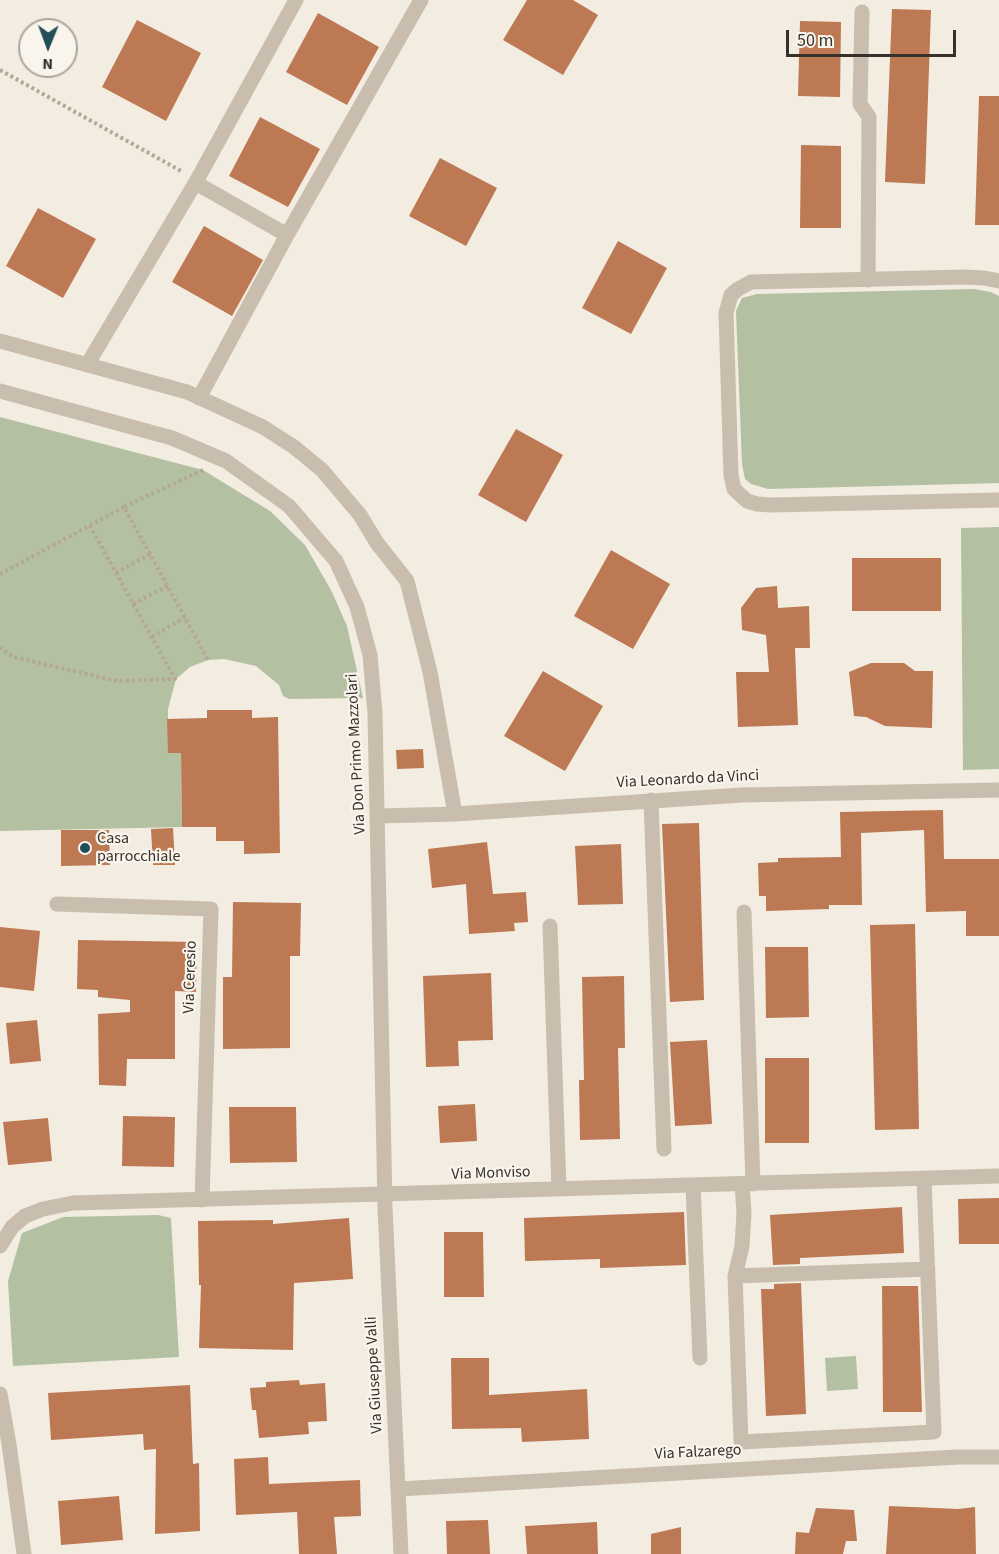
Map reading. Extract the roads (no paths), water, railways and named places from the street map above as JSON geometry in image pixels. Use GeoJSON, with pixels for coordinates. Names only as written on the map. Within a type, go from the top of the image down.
{"type":"FeatureCollection","features":[{"type":"Feature","properties":{"kind":"street"},"geometry":{"type":"LineString","coordinates":[[87,365],[197,181],[296,0]]}},
{"type":"Feature","properties":{"kind":"street"},"geometry":{"type":"LineString","coordinates":[[199,398],[287,235],[421,0]]}},
{"type":"Feature","properties":{"kind":"street"},"geometry":{"type":"LineString","coordinates":[[862,12],[860,104],[869,117],[868,280]]}},
{"type":"Feature","properties":{"kind":"street"},"geometry":{"type":"LineString","coordinates":[[197,181],[287,235]]}},
{"type":"Feature","properties":{"kind":"street"},"geometry":{"type":"LineString","coordinates":[[999,281],[965,278],[752,282],[731,295],[726,306],[730,468],[734,489],[747,501],[764,505],[999,500]]}},
{"type":"Feature","properties":{"kind":"street"},"geometry":{"type":"LineString","coordinates":[[0,341],[142,379],[199,398],[263,427],[294,447],[322,470],[360,515],[377,543],[407,581],[430,672],[455,814]]}},
{"type":"Feature","properties":{"kind":"street","name":"Via Don Primo Mazzolari"},"geometry":{"type":"LineString","coordinates":[[0,391],[172,438],[226,461],[289,506],[336,561],[357,607],[370,655],[375,713],[379,816],[385,1194]]}},
{"type":"Feature","properties":{"kind":"street","name":"Via Leonardo da Vinci"},"geometry":{"type":"LineString","coordinates":[[379,816],[455,814],[775,793],[999,790]]}},
{"type":"Feature","properties":{"kind":"street"},"geometry":{"type":"LineString","coordinates":[[651,800],[664,1149]]}},
{"type":"Feature","properties":{"kind":"street","name":"Via Ceresio"},"geometry":{"type":"LineString","coordinates":[[57,904],[211,909],[202,1200]]}},
{"type":"Feature","properties":{"kind":"street"},"geometry":{"type":"LineString","coordinates":[[744,912],[748,1184],[742,1246],[735,1276],[741,1442],[934,1432],[924,1179]]}},
{"type":"Feature","properties":{"kind":"street"},"geometry":{"type":"LineString","coordinates":[[550,926],[559,1189]]}},
{"type":"Feature","properties":{"kind":"street","name":"Via Monviso"},"geometry":{"type":"LineString","coordinates":[[0,1246],[12,1227],[25,1216],[43,1209],[73,1203],[999,1176]]}},
{"type":"Feature","properties":{"kind":"street"},"geometry":{"type":"LineString","coordinates":[[693,1185],[700,1358]]}},
{"type":"Feature","properties":{"kind":"street","name":"Via Giuseppe Valli"},"geometry":{"type":"LineString","coordinates":[[385,1194],[401,1554]]}},
{"type":"Feature","properties":{"kind":"street"},"geometry":{"type":"LineString","coordinates":[[735,1276],[928,1269]]}},
{"type":"Feature","properties":{"kind":"street"},"geometry":{"type":"LineString","coordinates":[[0,1394],[24,1554]]}},
{"type":"Feature","properties":{"kind":"street","name":"Via Falzarego"},"geometry":{"type":"LineString","coordinates":[[399,1489],[946,1457],[999,1457]]}},
{"type":"Feature","properties":{"kind":"place","name":"Casa parrocchiale"},"geometry":{"type":"Point","coordinates":[85,848]}}]}
